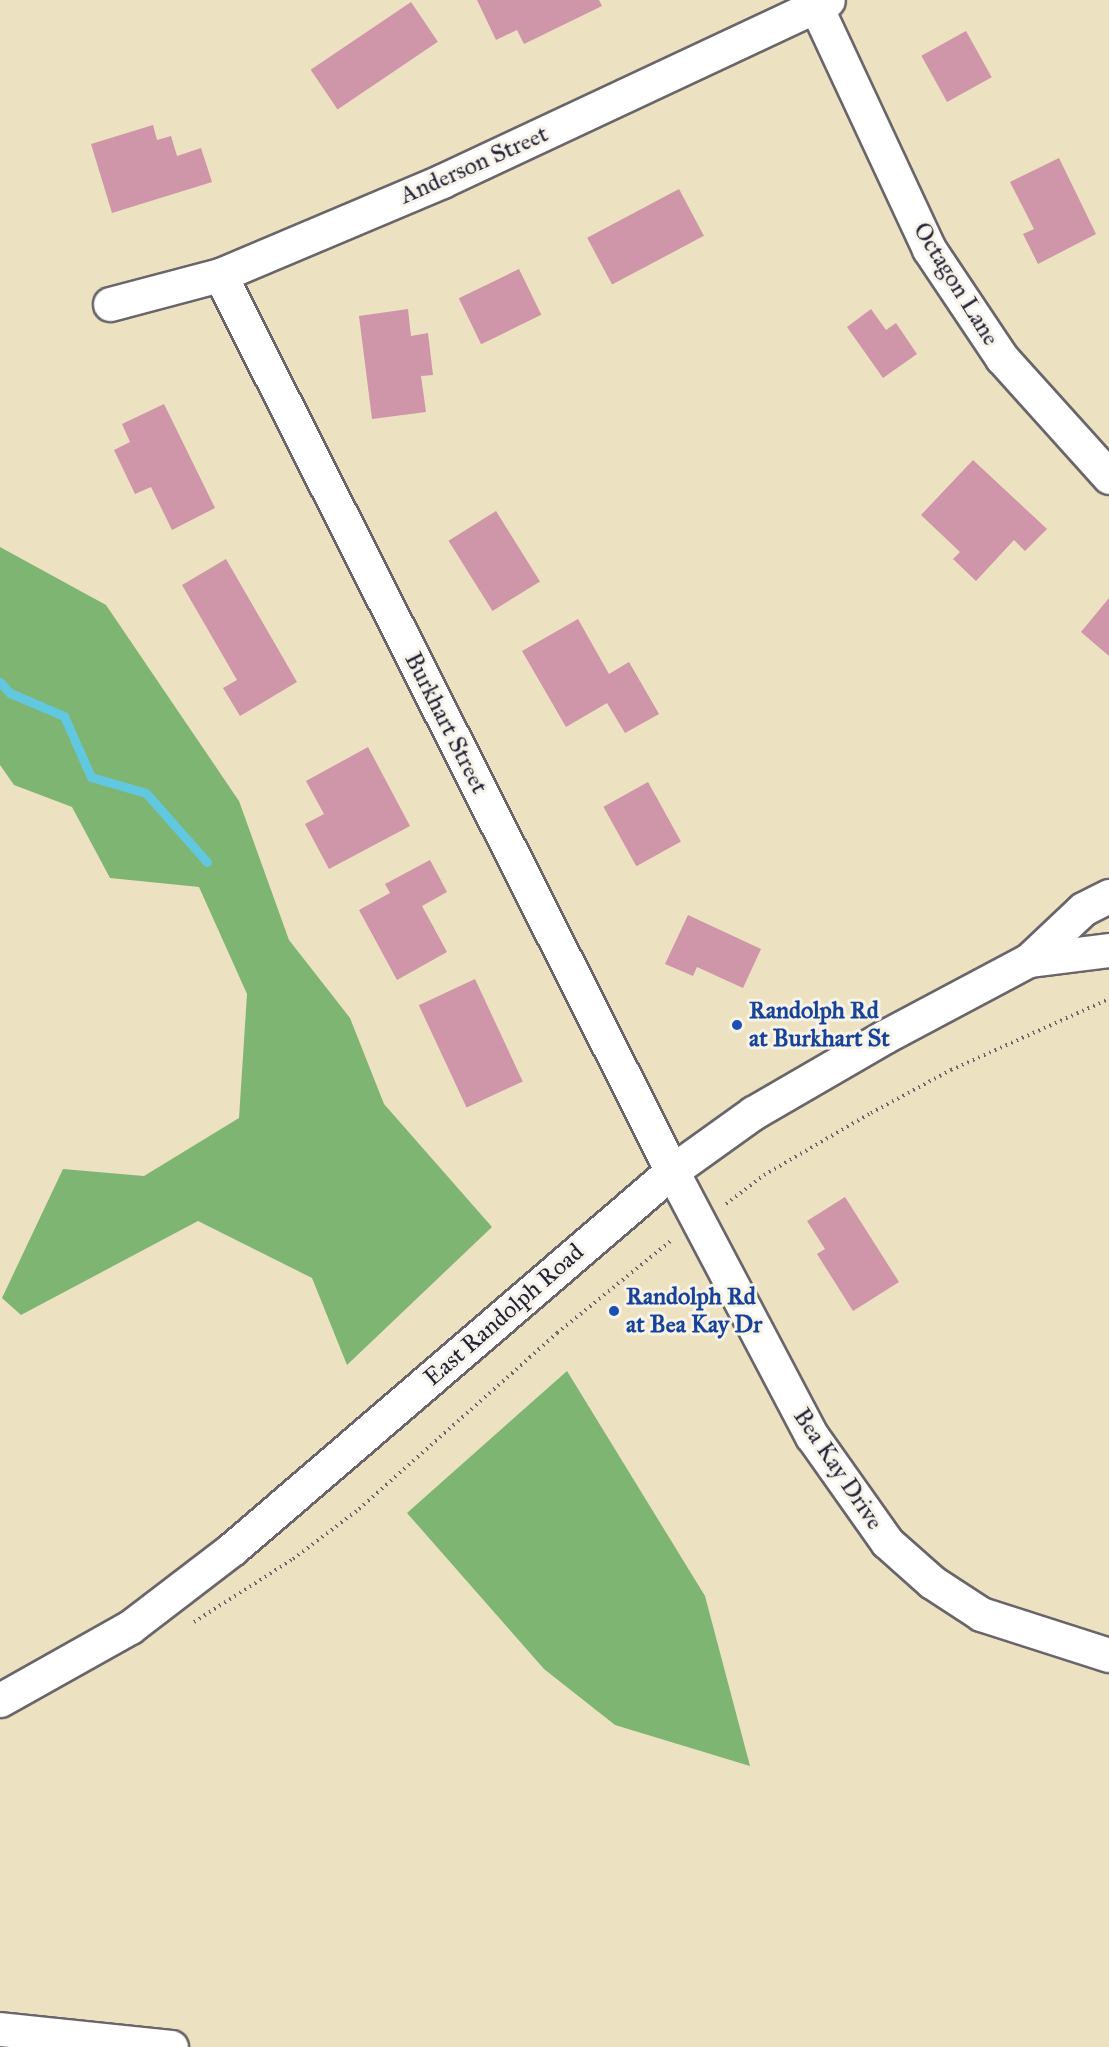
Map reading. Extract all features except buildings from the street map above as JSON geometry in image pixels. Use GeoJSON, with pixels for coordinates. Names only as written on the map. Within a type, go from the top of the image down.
{"type":"FeatureCollection","features":[{"type":"Feature","properties":{"kind":"street","name":"Anderson Street"},"geometry":{"type":"LineString","coordinates":[[110,304],[220,275],[442,181],[819,2]]}},
{"type":"Feature","properties":{"kind":"street","name":"Octagon Lane"},"geometry":{"type":"LineString","coordinates":[[819,2],[929,249],[1002,358],[1109,477]]}},
{"type":"Feature","properties":{"kind":"street","name":"Burkhart Street"},"geometry":{"type":"LineString","coordinates":[[220,275],[672,1171]]}},
{"type":"Feature","properties":{"kind":"street","name":"East Randolph Road"},"geometry":{"type":"LineString","coordinates":[[0,1700],[130,1627],[232,1550],[672,1171],[753,1113],[884,1037],[1029,960],[1083,909],[1109,896]]}},
{"type":"Feature","properties":{"kind":"street","name":"East Randolph Road"},"geometry":{"type":"LineString","coordinates":[[1029,960],[1109,950]]}},
{"type":"Feature","properties":{"kind":"street","name":"Bea Kay Drive"},"geometry":{"type":"LineString","coordinates":[[672,1171],[812,1436],[887,1542],[932,1582],[981,1614],[1109,1655]]}},
{"type":"Feature","properties":{"kind":"street"},"geometry":{"type":"LineString","coordinates":[[0,2029],[171,2047]]}},
{"type":"Feature","properties":{"kind":"path"},"geometry":{"type":"LineString","coordinates":[[186,1627],[293,1559],[359,1509],[557,1333],[698,1222],[764,1175],[951,1071],[1109,999]]}},
{"type":"Feature","properties":{"kind":"green space"},"geometry":{"type":"Polygon","coordinates":[[[0,547],[106,605],[239,801],[289,940],[350,1018],[384,1104],[492,1227],[347,1365],[312,1278],[198,1221],[21,1315],[2,1298],[63,1169],[144,1176],[239,1118],[247,994],[199,887],[110,878],[72,807],[14,785],[0,765],[0,547]]]}},
{"type":"Feature","properties":{"kind":"green space"},"geometry":{"type":"Polygon","coordinates":[[[567,1371],[705,1596],[750,1766],[615,1725],[544,1669],[407,1513],[567,1371]]]}},
{"type":"Feature","properties":{"kind":"waterway"},"geometry":{"type":"LineString","coordinates":[[0,682],[10,693],[64,716],[91,777],[146,793],[207,862]]}},
{"type":"Feature","properties":{"kind":"place","name":"Randolph Rd at Burkhart St"},"geometry":{"type":"Point","coordinates":[737,1025]}},
{"type":"Feature","properties":{"kind":"place","name":"Randolph Rd at Bea Kay Dr"},"geometry":{"type":"Point","coordinates":[614,1311]}}]}
